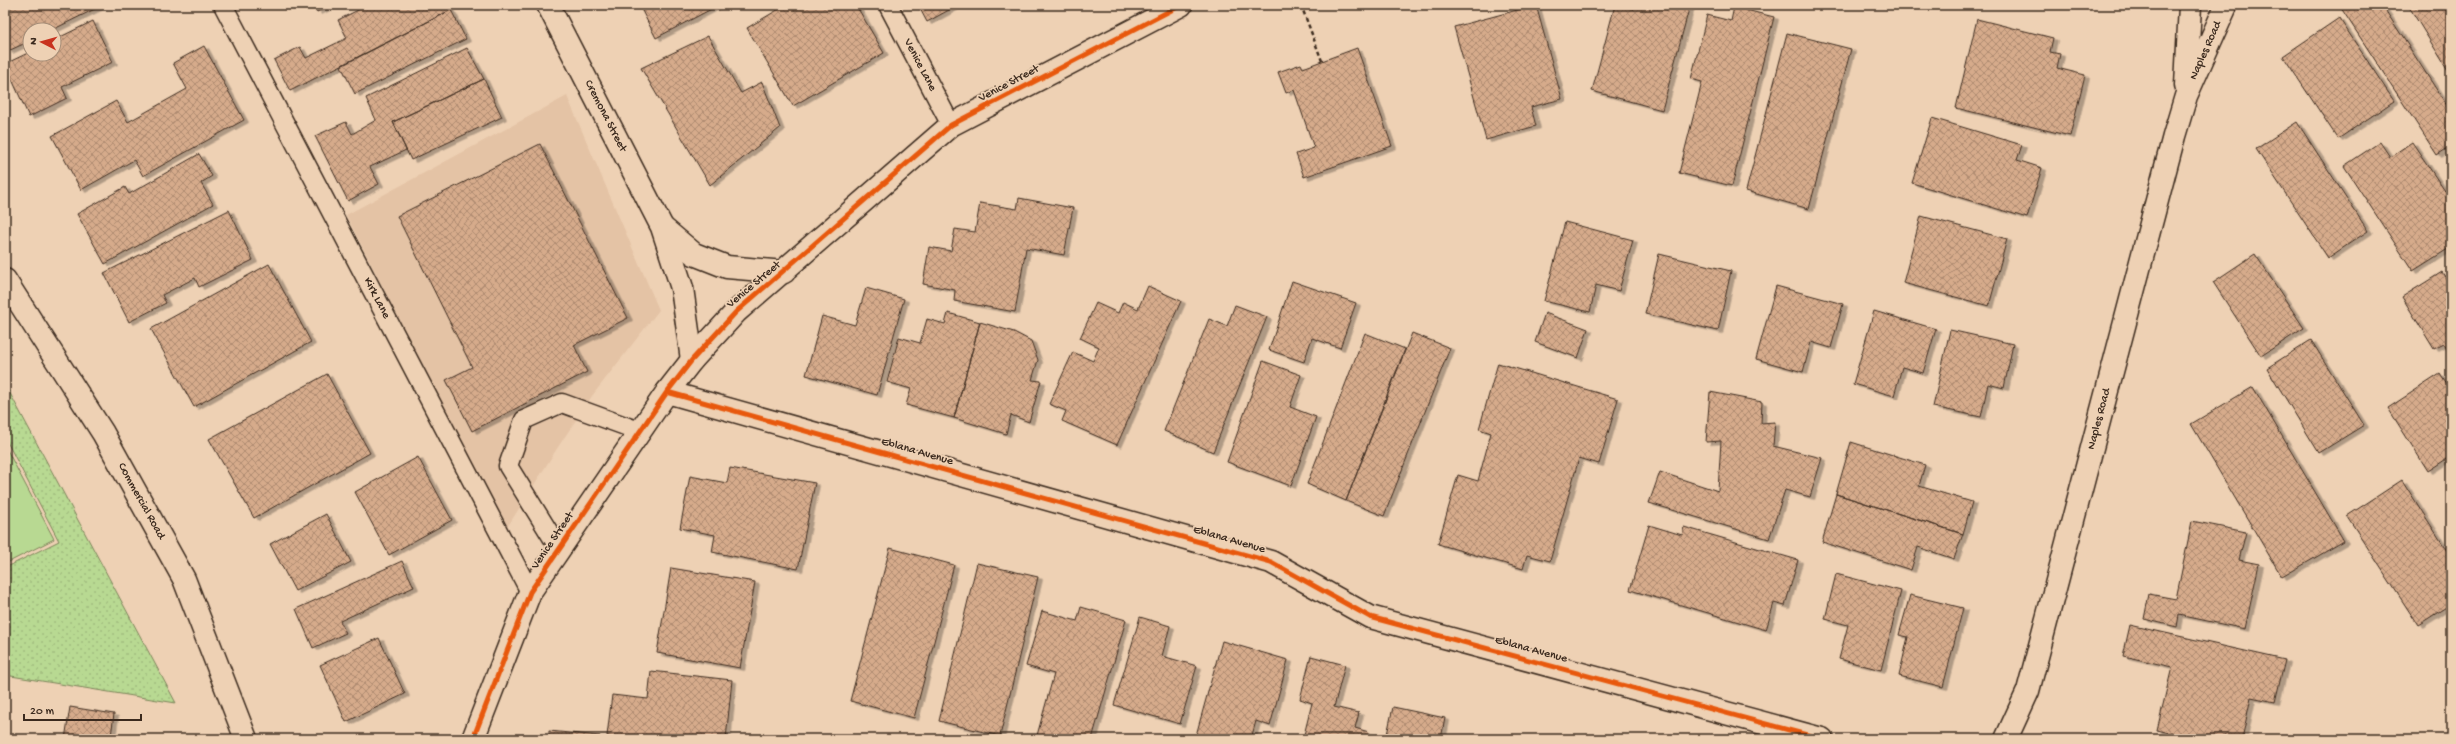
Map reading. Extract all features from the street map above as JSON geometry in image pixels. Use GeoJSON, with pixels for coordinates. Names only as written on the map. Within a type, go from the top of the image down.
{"type":"FeatureCollection","features":[{"type":"Feature","properties":{"kind":"street","name":"Cremona Street"},"geometry":{"type":"LineString","coordinates":[[548,5],[662,227],[682,288],[692,360]]}},
{"type":"Feature","properties":{"kind":"street","name":"Venice Street"},"geometry":{"type":"LineString","coordinates":[[473,739],[530,592],[667,392],[692,360],[736,312],[784,272],[951,125],[1181,5]]}},
{"type":"Feature","properties":{"kind":"street","name":"Naples Road"},"geometry":{"type":"LineString","coordinates":[[2186,96],[2190,5]]}},
{"type":"Feature","properties":{"kind":"street"},"geometry":{"type":"LineString","coordinates":[[2195,5],[2208,9],[2227,6]]}},
{"type":"Feature","properties":{"kind":"street","name":"Naples Road"},"geometry":{"type":"LineString","coordinates":[[2006,739],[2028,691],[2186,96],[2227,6]]}},
{"type":"Feature","properties":{"kind":"street","name":"Cremona Street"},"geometry":{"type":"LineString","coordinates":[[662,227],[694,254],[727,267],[784,272]]}},
{"type":"Feature","properties":{"kind":"street","name":"Commercial Road"},"geometry":{"type":"LineString","coordinates":[[5,280],[103,434],[184,579],[246,739]]}},
{"type":"Feature","properties":{"kind":"street","name":"Eblana Avenue"},"geometry":{"type":"LineString","coordinates":[[667,392],[1271,562],[1370,617],[1822,739]]}},
{"type":"Feature","properties":{"kind":"lane","name":"Kirk Lane"},"geometry":{"type":"LineString","coordinates":[[223,5],[530,592]]}},
{"type":"Feature","properties":{"kind":"lane","name":"Venice Lane"},"geometry":{"type":"LineString","coordinates":[[888,5],[951,125]]}},
{"type":"Feature","properties":{"kind":"lane"},"geometry":{"type":"LineString","coordinates":[[560,550],[508,466],[524,420],[562,403],[639,431]]}},
{"type":"Feature","properties":{"kind":"path"},"geometry":{"type":"LineString","coordinates":[[1301,5],[1322,61]]}},
{"type":"Feature","properties":{"kind":"shaded area"},"geometry":{"type":"Polygon","coordinates":[[[567,96],[659,310],[592,396],[506,529],[346,215],[567,96]]]}},
{"type":"Feature","properties":{"kind":"green space"},"geometry":{"type":"Polygon","coordinates":[[[5,384],[176,703],[5,675],[5,568],[59,541],[5,438],[5,384]]]}},
{"type":"Feature","properties":{"kind":"green space"},"geometry":{"type":"Polygon","coordinates":[[[5,446],[54,539],[5,564],[5,446]]]}},
{"type":"Feature","properties":{"kind":"building"},"geometry":{"type":"Polygon","coordinates":[[[17,5],[103,5],[62,25],[62,22],[22,22],[22,45],[8,51],[5,45],[5,11],[17,5]]]}},
{"type":"Feature","properties":{"kind":"building"},"geometry":{"type":"Polygon","coordinates":[[[314,5],[332,5],[317,12],[314,5]]]}},
{"type":"Feature","properties":{"kind":"building"},"geometry":{"type":"Polygon","coordinates":[[[368,5],[449,5],[451,10],[290,91],[274,60],[300,47],[306,58],[347,38],[338,20],[368,5]]]}},
{"type":"Feature","properties":{"kind":"building"},"geometry":{"type":"Polygon","coordinates":[[[639,5],[719,5],[656,38],[639,5]]]}},
{"type":"Feature","properties":{"kind":"building"},"geometry":{"type":"Polygon","coordinates":[[[786,5],[856,5],[884,53],[793,106],[747,28],[786,5]]]}},
{"type":"Feature","properties":{"kind":"building"},"geometry":{"type":"Polygon","coordinates":[[[918,5],[958,5],[927,22],[918,5]]]}},
{"type":"Feature","properties":{"kind":"building"},"geometry":{"type":"Polygon","coordinates":[[[1536,5],[1562,99],[1531,107],[1536,126],[1486,140],[1454,27],[1536,5]]]}},
{"type":"Feature","properties":{"kind":"building"},"geometry":{"type":"Polygon","coordinates":[[[1615,5],[1634,9],[1635,5],[1690,5],[1662,110],[1592,91],[1615,5]]]}},
{"type":"Feature","properties":{"kind":"building"},"geometry":{"type":"Polygon","coordinates":[[[2345,5],[2368,5],[2371,10],[2382,5],[2451,112],[2451,146],[2437,155],[2341,8],[2345,5]]]}},
{"type":"Feature","properties":{"kind":"building"},"geometry":{"type":"Polygon","coordinates":[[[2408,5],[2451,5],[2451,75],[2408,5]]]}},
{"type":"Feature","properties":{"kind":"building"},"geometry":{"type":"Polygon","coordinates":[[[1734,7],[1774,17],[1732,186],[1679,173],[1702,82],[1691,79],[1707,15],[1731,21],[1734,7]]]}},
{"type":"Feature","properties":{"kind":"building"},"geometry":{"type":"Polygon","coordinates":[[[451,10],[466,39],[355,94],[341,66],[451,10]]]}},
{"type":"Feature","properties":{"kind":"building"},"geometry":{"type":"Polygon","coordinates":[[[2339,18],[2394,101],[2338,139],[2283,56],[2339,18]]]}},
{"type":"Feature","properties":{"kind":"building"},"geometry":{"type":"Polygon","coordinates":[[[1977,19],[2053,38],[2050,52],[2060,54],[2057,68],[2085,75],[2070,136],[1956,108],[1977,19]]]}},
{"type":"Feature","properties":{"kind":"building"},"geometry":{"type":"Polygon","coordinates":[[[93,21],[113,62],[62,87],[67,98],[29,117],[5,64],[22,56],[22,62],[62,62],[62,36],[93,21]]]}},
{"type":"Feature","properties":{"kind":"building"},"geometry":{"type":"Polygon","coordinates":[[[1787,33],[1851,49],[1809,209],[1746,191],[1787,33]]]}},
{"type":"Feature","properties":{"kind":"building"},"geometry":{"type":"Polygon","coordinates":[[[708,36],[741,93],[762,82],[780,128],[710,185],[641,68],[708,36]]]}},
{"type":"Feature","properties":{"kind":"building"},"geometry":{"type":"Polygon","coordinates":[[[204,46],[244,120],[143,176],[134,160],[81,190],[52,136],[116,101],[128,122],[187,89],[173,63],[204,46]]]}},
{"type":"Feature","properties":{"kind":"building"},"geometry":{"type":"Polygon","coordinates":[[[467,48],[484,79],[393,122],[406,150],[370,167],[379,184],[348,201],[315,136],[346,122],[352,134],[376,120],[366,98],[467,48]]]}},
{"type":"Feature","properties":{"kind":"building"},"geometry":{"type":"Polygon","coordinates":[[[1357,48],[1392,146],[1304,177],[1296,154],[1314,148],[1294,90],[1286,93],[1278,72],[1301,64],[1303,68],[1357,48]]]}},
{"type":"Feature","properties":{"kind":"building"},"geometry":{"type":"Polygon","coordinates":[[[484,79],[502,117],[411,160],[393,122],[484,79]]]}},
{"type":"Feature","properties":{"kind":"building"},"geometry":{"type":"Polygon","coordinates":[[[1932,118],[2022,145],[2017,160],[2042,168],[2027,218],[1912,183],[1932,118]]]}},
{"type":"Feature","properties":{"kind":"building"},"geometry":{"type":"Polygon","coordinates":[[[2297,122],[2368,231],[2328,258],[2256,149],[2297,122]]]}},
{"type":"Feature","properties":{"kind":"building"},"geometry":{"type":"Polygon","coordinates":[[[2380,142],[2390,157],[2412,142],[2451,200],[2451,247],[2413,271],[2344,166],[2380,142]]]}},
{"type":"Feature","properties":{"kind":"building"},"geometry":{"type":"Polygon","coordinates":[[[540,144],[628,318],[574,345],[587,372],[472,431],[446,380],[472,367],[397,216],[540,144]]]}},
{"type":"Feature","properties":{"kind":"building"},"geometry":{"type":"Polygon","coordinates":[[[199,154],[212,176],[201,183],[213,204],[105,264],[77,214],[125,187],[129,194],[199,154]]]}},
{"type":"Feature","properties":{"kind":"building"},"geometry":{"type":"Polygon","coordinates":[[[1019,198],[1073,208],[1064,255],[1026,248],[1015,312],[954,301],[955,290],[923,284],[929,247],[951,251],[955,229],[975,232],[980,203],[1017,209],[1019,198]]]}},
{"type":"Feature","properties":{"kind":"building"},"geometry":{"type":"Polygon","coordinates":[[[229,210],[253,260],[199,287],[195,278],[162,295],[166,303],[129,322],[104,273],[229,210]]]}},
{"type":"Feature","properties":{"kind":"building"},"geometry":{"type":"Polygon","coordinates":[[[1921,216],[2007,239],[1989,306],[1903,283],[1921,216]]]}},
{"type":"Feature","properties":{"kind":"building"},"geometry":{"type":"Polygon","coordinates":[[[1565,222],[1633,240],[1619,291],[1596,285],[1590,312],[1544,301],[1565,222]]]}},
{"type":"Feature","properties":{"kind":"building"},"geometry":{"type":"Polygon","coordinates":[[[1659,254],[1731,271],[1718,331],[1645,314],[1659,254]]]}},
{"type":"Feature","properties":{"kind":"building"},"geometry":{"type":"Polygon","coordinates":[[[2255,254],[2304,328],[2261,356],[2213,282],[2255,254]]]}},
{"type":"Feature","properties":{"kind":"building"},"geometry":{"type":"Polygon","coordinates":[[[269,264],[311,342],[194,407],[151,329],[269,264]]]}},
{"type":"Feature","properties":{"kind":"building"},"geometry":{"type":"Polygon","coordinates":[[[2442,272],[2451,287],[2451,356],[2444,344],[2434,349],[2402,297],[2442,272]]]}},
{"type":"Feature","properties":{"kind":"building"},"geometry":{"type":"Polygon","coordinates":[[[1292,281],[1356,303],[1340,348],[1312,338],[1304,362],[1269,350],[1292,281]]]}},
{"type":"Feature","properties":{"kind":"building"},"geometry":{"type":"Polygon","coordinates":[[[1148,286],[1181,301],[1117,445],[1062,421],[1066,411],[1049,404],[1073,352],[1093,361],[1099,347],[1080,338],[1096,303],[1118,313],[1123,302],[1138,309],[1148,286]]]}},
{"type":"Feature","properties":{"kind":"building"},"geometry":{"type":"Polygon","coordinates":[[[1776,286],[1843,304],[1831,348],[1811,342],[1803,372],[1756,359],[1776,286]]]}},
{"type":"Feature","properties":{"kind":"building"},"geometry":{"type":"Polygon","coordinates":[[[866,288],[904,299],[877,395],[806,375],[822,316],[855,325],[866,288]]]}},
{"type":"Feature","properties":{"kind":"building"},"geometry":{"type":"Polygon","coordinates":[[[1235,305],[1267,317],[1213,452],[1164,431],[1209,319],[1227,326],[1235,305]]]}},
{"type":"Feature","properties":{"kind":"building"},"geometry":{"type":"Polygon","coordinates":[[[1874,311],[1936,329],[1923,373],[1902,367],[1894,396],[1853,384],[1874,311]]]}},
{"type":"Feature","properties":{"kind":"building"},"geometry":{"type":"Polygon","coordinates":[[[948,313],[980,322],[954,418],[906,405],[911,389],[887,382],[899,337],[920,343],[927,319],[945,324],[948,313]]]}},
{"type":"Feature","properties":{"kind":"building"},"geometry":{"type":"Polygon","coordinates":[[[1545,313],[1588,329],[1578,358],[1535,342],[1545,313]]]}},
{"type":"Feature","properties":{"kind":"building"},"geometry":{"type":"Polygon","coordinates":[[[980,322],[1014,332],[1031,341],[1038,360],[1032,380],[1041,381],[1029,422],[1011,415],[1006,434],[954,418],[980,322]]]}},
{"type":"Feature","properties":{"kind":"building"},"geometry":{"type":"Polygon","coordinates":[[[1950,330],[2013,344],[2004,388],[1988,384],[1981,417],[1933,407],[1950,330]]]}},
{"type":"Feature","properties":{"kind":"building"},"geometry":{"type":"Polygon","coordinates":[[[1365,333],[1405,349],[1346,501],[1307,484],[1365,333]]]}},
{"type":"Feature","properties":{"kind":"building"},"geometry":{"type":"Polygon","coordinates":[[[1412,333],[1450,348],[1384,516],[1346,501],[1412,333]]]}},
{"type":"Feature","properties":{"kind":"building"},"geometry":{"type":"Polygon","coordinates":[[[2311,340],[2364,425],[2319,453],[2267,368],[2311,340]]]}},
{"type":"Feature","properties":{"kind":"building"},"geometry":{"type":"Polygon","coordinates":[[[1263,361],[1301,375],[1290,407],[1316,417],[1291,486],[1227,462],[1263,361]]]}},
{"type":"Feature","properties":{"kind":"building"},"geometry":{"type":"Polygon","coordinates":[[[1498,363],[1618,399],[1599,464],[1579,458],[1550,561],[1527,555],[1523,569],[1438,544],[1458,475],[1478,481],[1491,433],[1479,429],[1498,363]]]}},
{"type":"Feature","properties":{"kind":"building"},"geometry":{"type":"Polygon","coordinates":[[[327,374],[370,453],[254,518],[209,439],[327,374]]]}},
{"type":"Feature","properties":{"kind":"building"},"geometry":{"type":"Polygon","coordinates":[[[2440,374],[2451,391],[2451,456],[2428,471],[2388,408],[2440,374]]]}},
{"type":"Feature","properties":{"kind":"building"},"geometry":{"type":"Polygon","coordinates":[[[2253,387],[2344,541],[2282,577],[2191,424],[2253,387]]]}},
{"type":"Feature","properties":{"kind":"building"},"geometry":{"type":"Polygon","coordinates":[[[1710,392],[1762,402],[1761,423],[1775,422],[1773,446],[1822,458],[1810,497],[1785,490],[1769,539],[1649,503],[1660,472],[1718,491],[1721,441],[1706,442],[1710,392]]]}},
{"type":"Feature","properties":{"kind":"building"},"geometry":{"type":"Polygon","coordinates":[[[1851,442],[1925,465],[1919,486],[1972,502],[1963,534],[1836,494],[1851,442]]]}},
{"type":"Feature","properties":{"kind":"building"},"geometry":{"type":"Polygon","coordinates":[[[418,457],[452,520],[389,555],[355,492],[418,457]]]}},
{"type":"Feature","properties":{"kind":"building"},"geometry":{"type":"Polygon","coordinates":[[[730,468],[815,483],[798,569],[712,552],[715,535],[680,528],[690,476],[727,483],[730,468]]]}},
{"type":"Feature","properties":{"kind":"building"},"geometry":{"type":"Polygon","coordinates":[[[2402,480],[2451,557],[2451,604],[2418,625],[2347,516],[2402,480]]]}},
{"type":"Feature","properties":{"kind":"building"},"geometry":{"type":"Polygon","coordinates":[[[1836,494],[1963,534],[1954,559],[1918,547],[1911,570],[1822,542],[1836,494]]]}},
{"type":"Feature","properties":{"kind":"building"},"geometry":{"type":"Polygon","coordinates":[[[326,514],[351,562],[295,591],[270,544],[326,514]]]}},
{"type":"Feature","properties":{"kind":"building"},"geometry":{"type":"Polygon","coordinates":[[[2192,521],[2246,532],[2239,560],[2259,564],[2245,629],[2179,615],[2177,627],[2144,619],[2149,594],[2176,599],[2192,521]]]}},
{"type":"Feature","properties":{"kind":"building"},"geometry":{"type":"Polygon","coordinates":[[[1649,525],[1682,535],[1684,527],[1798,560],[1785,606],[1774,603],[1766,630],[1630,590],[1649,525]]]}},
{"type":"Feature","properties":{"kind":"building"},"geometry":{"type":"Polygon","coordinates":[[[890,548],[954,565],[914,718],[850,701],[890,548]]]}},
{"type":"Feature","properties":{"kind":"building"},"geometry":{"type":"Polygon","coordinates":[[[402,561],[414,587],[340,621],[346,633],[313,648],[296,609],[402,561]]]}},
{"type":"Feature","properties":{"kind":"building"},"geometry":{"type":"Polygon","coordinates":[[[977,563],[1038,577],[1000,736],[939,721],[977,563]]]}},
{"type":"Feature","properties":{"kind":"building"},"geometry":{"type":"Polygon","coordinates":[[[671,568],[755,582],[740,668],[657,653],[671,568]]]}},
{"type":"Feature","properties":{"kind":"building"},"geometry":{"type":"Polygon","coordinates":[[[1836,574],[1901,591],[1881,670],[1839,659],[1848,625],[1825,619],[1836,574]]]}},
{"type":"Feature","properties":{"kind":"building"},"geometry":{"type":"Polygon","coordinates":[[[1910,595],[1963,608],[1943,687],[1899,676],[1908,637],[1899,635],[1910,595]]]}},
{"type":"Feature","properties":{"kind":"building"},"geometry":{"type":"Polygon","coordinates":[[[1081,607],[1126,620],[1092,739],[1036,739],[1054,674],[1026,666],[1042,611],[1077,621],[1081,607]]]}},
{"type":"Feature","properties":{"kind":"building"},"geometry":{"type":"Polygon","coordinates":[[[1140,617],[1170,626],[1162,656],[1197,666],[1180,724],[1114,705],[1140,617]]]}},
{"type":"Feature","properties":{"kind":"building"},"geometry":{"type":"Polygon","coordinates":[[[2130,625],[2285,660],[2275,702],[2251,697],[2242,739],[2224,736],[2223,739],[2195,739],[2157,730],[2172,667],[2123,656],[2130,625]]]}},
{"type":"Feature","properties":{"kind":"building"},"geometry":{"type":"Polygon","coordinates":[[[379,638],[405,694],[346,722],[320,665],[379,638]]]}},
{"type":"Feature","properties":{"kind":"building"},"geometry":{"type":"Polygon","coordinates":[[[1222,641],[1288,660],[1270,726],[1256,721],[1251,739],[1195,739],[1222,641]]]}},
{"type":"Feature","properties":{"kind":"building"},"geometry":{"type":"Polygon","coordinates":[[[1311,656],[1345,665],[1334,707],[1359,713],[1355,728],[1369,732],[1367,739],[1303,739],[1312,703],[1300,699],[1311,656]]]}},
{"type":"Feature","properties":{"kind":"building"},"geometry":{"type":"Polygon","coordinates":[[[651,671],[732,680],[726,739],[631,739],[607,736],[612,695],[648,699],[651,671]]]}},
{"type":"Feature","properties":{"kind":"building"},"geometry":{"type":"Polygon","coordinates":[[[70,707],[114,714],[111,736],[132,739],[65,739],[70,707]]]}},
{"type":"Feature","properties":{"kind":"building"},"geometry":{"type":"Polygon","coordinates":[[[1393,707],[1445,718],[1441,739],[1386,739],[1393,707]]]}},
{"type":"Feature","properties":{"kind":"building"},"geometry":{"type":"Polygon","coordinates":[[[549,731],[600,736],[600,739],[549,739],[549,731]]]}},
{"type":"Feature","properties":{"kind":"cycle path"},"geometry":{"type":"LineString","coordinates":[[473,739],[530,592],[667,392],[692,360],[736,312],[951,125],[1181,5]]}},
{"type":"Feature","properties":{"kind":"cycle path"},"geometry":{"type":"LineString","coordinates":[[667,392],[1271,562],[1370,617],[1822,739]]}}]}
